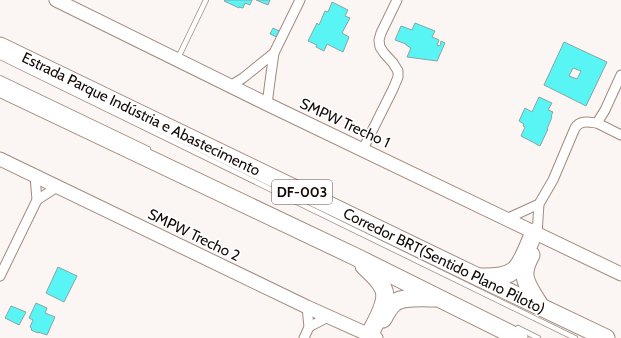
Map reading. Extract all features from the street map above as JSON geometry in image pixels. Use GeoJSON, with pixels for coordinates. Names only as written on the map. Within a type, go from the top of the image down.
{"type":"FeatureCollection","features":[{"type":"Feature","properties":{"kind":"highway","name":"Estrada Parque Indústria e Abastecimento"},"geometry":{"type":"LineString","coordinates":[[0,46],[606,338]]}},
{"type":"Feature","properties":{"kind":"highway","name":"DF-003"},"geometry":{"type":"LineString","coordinates":[[0,88],[440,298],[517,332]]}},
{"type":"Feature","properties":{"kind":"highway"},"geometry":{"type":"LineString","coordinates":[[478,277],[505,275],[513,271],[519,264],[537,234]]}},
{"type":"Feature","properties":{"kind":"highway"},"geometry":{"type":"LineString","coordinates":[[537,234],[527,264],[525,276],[531,292],[541,307]]}},
{"type":"Feature","properties":{"kind":"highway"},"geometry":{"type":"LineString","coordinates":[[356,257],[378,281],[385,293],[383,306],[373,337]]}},
{"type":"Feature","properties":{"kind":"highway"},"geometry":{"type":"LineString","coordinates":[[373,337],[383,318],[395,302],[405,299],[440,298]]}},
{"type":"Feature","properties":{"kind":"street","name":"SMPW Trecho 1"},"geometry":{"type":"LineString","coordinates":[[56,0],[267,104],[621,274]]}},
{"type":"Feature","properties":{"kind":"street"},"geometry":{"type":"LineString","coordinates":[[267,104],[274,53],[300,0]]}},
{"type":"Feature","properties":{"kind":"street"},"geometry":{"type":"LineString","coordinates":[[363,149],[394,89],[398,77],[398,71],[380,46],[381,34],[397,0]]}},
{"type":"Feature","properties":{"kind":"street"},"geometry":{"type":"LineString","coordinates":[[230,86],[243,78],[274,53]]}},
{"type":"Feature","properties":{"kind":"street"},"geometry":{"type":"LineString","coordinates":[[597,123],[621,75]]}},
{"type":"Feature","properties":{"kind":"street"},"geometry":{"type":"LineString","coordinates":[[537,234],[539,204],[553,180],[575,128],[579,123],[597,123],[621,135]]}},
{"type":"Feature","properties":{"kind":"street","name":"SMPW Trecho 2"},"geometry":{"type":"LineString","coordinates":[[0,159],[307,307],[373,337]]}},
{"type":"Feature","properties":{"kind":"street"},"geometry":{"type":"LineString","coordinates":[[34,176],[37,200]]}},
{"type":"Feature","properties":{"kind":"street"},"geometry":{"type":"LineString","coordinates":[[0,276],[37,200],[57,187]]}},
{"type":"Feature","properties":{"kind":"street"},"geometry":{"type":"LineString","coordinates":[[506,219],[539,204]]}},
{"type":"Feature","properties":{"kind":"street"},"geometry":{"type":"LineString","coordinates":[[304,338],[309,327],[307,307]]}},
{"type":"Feature","properties":{"kind":"street"},"geometry":{"type":"LineString","coordinates":[[309,327],[328,317]]}},
{"type":"Feature","properties":{"kind":"lane"},"geometry":{"type":"LineString","coordinates":[[177,59],[206,0]]}},
{"type":"Feature","properties":{"kind":"lane","name":"Corredor BRT(Sentido Plano Piloto)"},"geometry":{"type":"LineString","coordinates":[[0,57],[575,338]]}},
{"type":"Feature","properties":{"kind":"lane"},"geometry":{"type":"LineString","coordinates":[[0,78],[151,150]]}},
{"type":"Feature","properties":{"kind":"lane"},"geometry":{"type":"LineString","coordinates":[[517,332],[538,338]]}},
{"type":"Feature","properties":{"kind":"building"},"geometry":{"type":"Polygon","coordinates":[[[252,0],[250,5],[245,3],[243,8],[239,8],[224,1],[252,0]]]}},
{"type":"Feature","properties":{"kind":"building"},"geometry":{"type":"Polygon","coordinates":[[[256,0],[270,0],[268,5],[256,0]]]}},
{"type":"Feature","properties":{"kind":"building"},"geometry":{"type":"Polygon","coordinates":[[[332,2],[348,10],[345,16],[350,18],[342,33],[349,37],[343,52],[327,44],[324,51],[316,47],[317,45],[308,41],[317,23],[319,25],[325,11],[328,12],[332,2]]]}},
{"type":"Feature","properties":{"kind":"building"},"geometry":{"type":"Polygon","coordinates":[[[415,23],[435,31],[432,37],[439,40],[437,45],[440,46],[441,41],[445,43],[437,61],[407,57],[411,48],[406,44],[395,40],[401,26],[412,30],[415,23]]]}},
{"type":"Feature","properties":{"kind":"building"},"geometry":{"type":"Polygon","coordinates":[[[273,28],[279,31],[277,37],[270,34],[273,28]]]}},
{"type":"Feature","properties":{"kind":"building"},"geometry":{"type":"Polygon","coordinates":[[[564,42],[607,62],[586,106],[544,85],[564,42]],[[573,68],[569,76],[577,79],[581,71],[573,68]]]}},
{"type":"Feature","properties":{"kind":"building"},"geometry":{"type":"Polygon","coordinates":[[[539,97],[552,103],[548,110],[553,112],[548,129],[540,146],[521,136],[525,127],[523,126],[524,124],[519,121],[525,108],[532,112],[539,97]]]}},
{"type":"Feature","properties":{"kind":"building"},"geometry":{"type":"Polygon","coordinates":[[[58,267],[77,276],[64,302],[46,293],[58,267]]]}},
{"type":"Feature","properties":{"kind":"building"},"geometry":{"type":"Polygon","coordinates":[[[36,303],[47,308],[45,313],[55,317],[47,335],[31,330],[32,329],[30,327],[33,320],[29,318],[36,303]]]}},
{"type":"Feature","properties":{"kind":"building"},"geometry":{"type":"Polygon","coordinates":[[[11,306],[26,312],[19,325],[5,318],[11,306]]]}}]}
